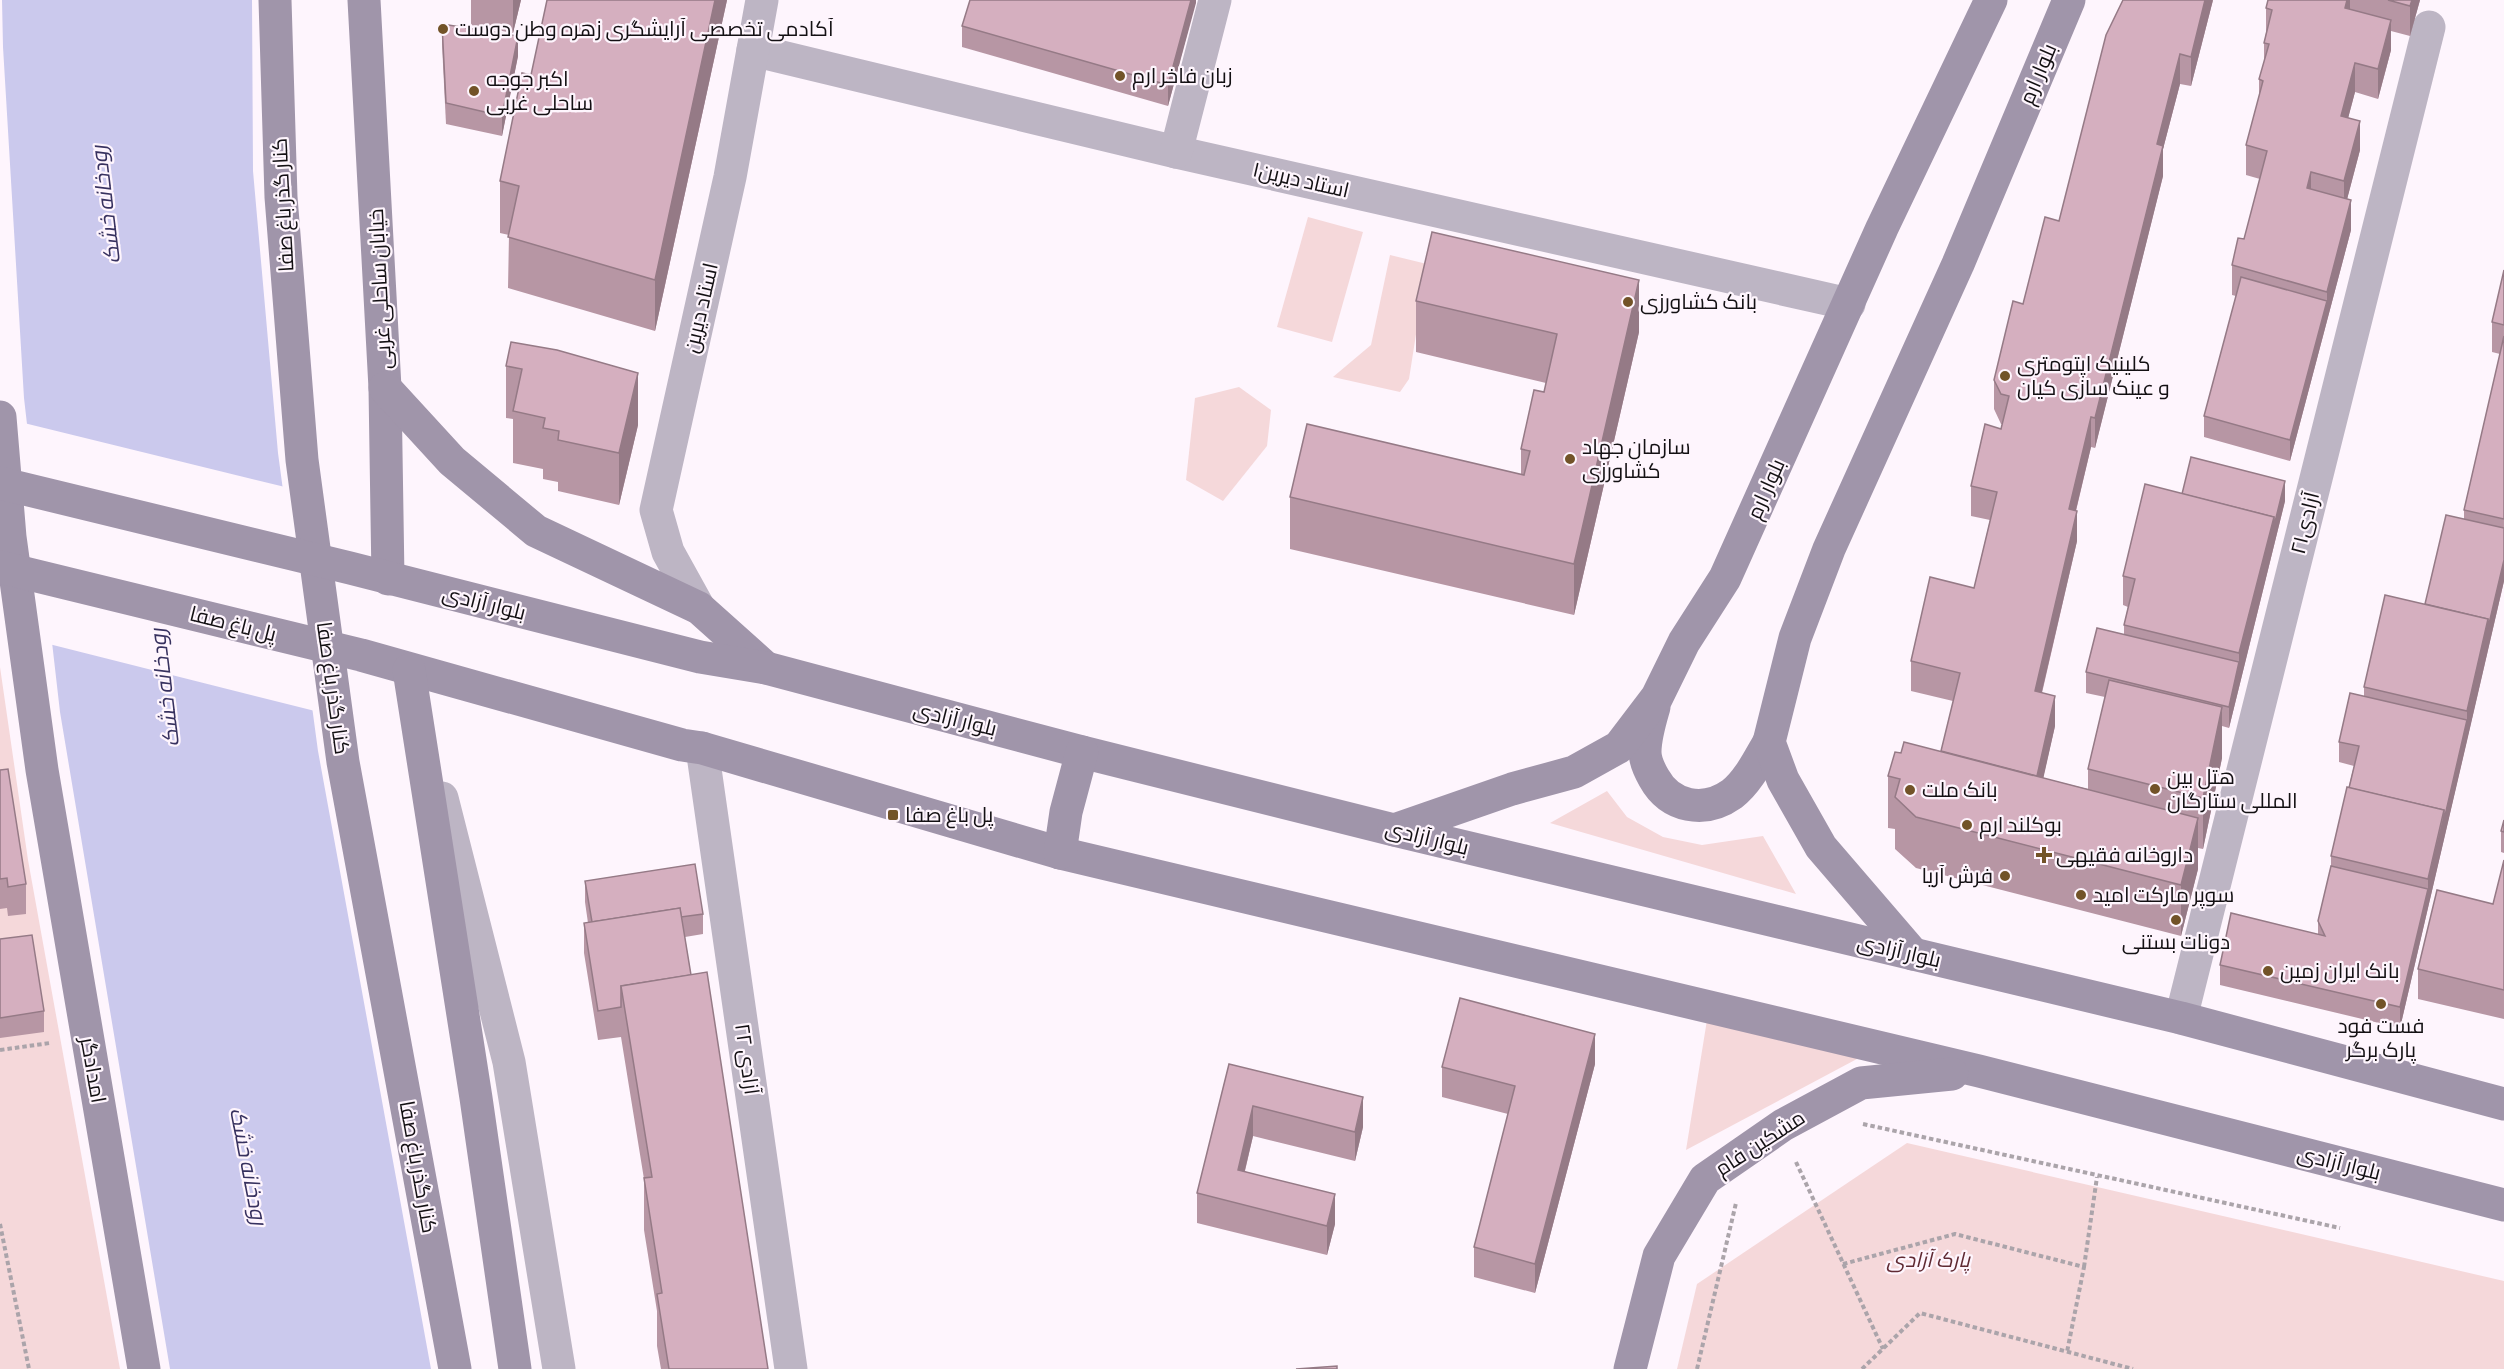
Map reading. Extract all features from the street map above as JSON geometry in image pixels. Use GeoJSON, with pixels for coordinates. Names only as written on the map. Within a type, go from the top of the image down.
{"type":"FeatureCollection","features":[{"type":"Feature","properties":{"kind":"main road","name":"کنار گذر باغ صفا"},"geometry":{"type":"LineString","coordinates":[[275,0],[281,197],[302,460],[343,762],[455,1369]]}},
{"type":"Feature","properties":{"kind":"main road","name":"خیابان ساحلی غربی"},"geometry":{"type":"LineString","coordinates":[[364,0],[385,388],[388,579]]}},
{"type":"Feature","properties":{"kind":"main road","name":"بلوار ارم"},"geometry":{"type":"LineString","coordinates":[[1395,830],[1512,789],[1574,772],[1619,747],[1657,697],[1684,642],[1725,578],[1850,304],[1882,228],[1991,0]]}},
{"type":"Feature","properties":{"kind":"main road","name":"بلوار ارم"},"geometry":{"type":"LineString","coordinates":[[1770,742],[1795,638],[1829,549],[1958,264],[2069,0]]}},
{"type":"Feature","properties":{"kind":"main road"},"geometry":{"type":"LineString","coordinates":[[385,388],[452,461],[536,531],[699,608],[766,668]]}},
{"type":"Feature","properties":{"kind":"main road","name":"امدادگر"},"geometry":{"type":"LineString","coordinates":[[0,417],[10,537],[42,770],[144,1369]]}},
{"type":"Feature","properties":{"kind":"main road","name":"بلوار آزادی"},"geometry":{"type":"LineString","coordinates":[[0,483],[350,568],[700,657],[766,668],[1082,752],[1395,830],[2181,1018],[2504,1104]]}},
{"type":"Feature","properties":{"kind":"main road","name":"پل باغ صفا"},"geometry":{"type":"LineString","coordinates":[[0,567],[361,655]]}},
{"type":"Feature","properties":{"kind":"main road","name":"بلوار آزادی"},"geometry":{"type":"LineString","coordinates":[[361,655],[670,742],[702,748],[1060,853],[1979,1071],[2504,1205]]}},
{"type":"Feature","properties":{"kind":"main road"},"geometry":{"type":"LineString","coordinates":[[409,670],[476,1098],[515,1369]]}},
{"type":"Feature","properties":{"kind":"main road"},"geometry":{"type":"LineString","coordinates":[[1657,697],[1648,727],[1645,754],[1662,792],[1676,801],[1694,806],[1714,802],[1732,794],[1750,774],[1770,742]]}},
{"type":"Feature","properties":{"kind":"main road"},"geometry":{"type":"LineString","coordinates":[[1770,742],[1783,780],[1821,847],[1913,954]]}},
{"type":"Feature","properties":{"kind":"main road"},"geometry":{"type":"LineString","coordinates":[[1060,853],[1066,812],[1082,752]]}},
{"type":"Feature","properties":{"kind":"main road","name":"مشکین فام"},"geometry":{"type":"LineString","coordinates":[[1630,1369],[1659,1256],[1705,1179],[1783,1125],[1861,1083],[1979,1071]]}},
{"type":"Feature","properties":{"kind":"street","name":"استاد دیرین"},"geometry":{"type":"LineString","coordinates":[[699,608],[668,552],[656,510],[730,177],[762,0]]}},
{"type":"Feature","properties":{"kind":"street"},"geometry":{"type":"LineString","coordinates":[[1176,152],[1215,0]]}},
{"type":"Feature","properties":{"kind":"street","name":"آزادی۲۱"},"geometry":{"type":"LineString","coordinates":[[2181,1018],[2429,27]]}},
{"type":"Feature","properties":{"kind":"street","name":"استاد دیرین۱"},"geometry":{"type":"LineString","coordinates":[[753,50],[1176,152],[1850,304]]}},
{"type":"Feature","properties":{"kind":"street"},"geometry":{"type":"LineString","coordinates":[[409,670],[509,1062],[559,1369]]}},
{"type":"Feature","properties":{"kind":"street","name":"آزادی ۲۲"},"geometry":{"type":"LineString","coordinates":[[702,748],[791,1369]]}},
{"type":"Feature","properties":{"kind":"path"},"geometry":{"type":"LineString","coordinates":[[0,1050],[50,1043],[52,1054]]}},
{"type":"Feature","properties":{"kind":"path"},"geometry":{"type":"LineString","coordinates":[[1859,1123],[2097,1177],[2340,1228]]}},
{"type":"Feature","properties":{"kind":"path"},"geometry":{"type":"LineString","coordinates":[[1794,1158],[1883,1349]]}},
{"type":"Feature","properties":{"kind":"path"},"geometry":{"type":"LineString","coordinates":[[2067,1352],[2084,1266],[2097,1177]]}},
{"type":"Feature","properties":{"kind":"path"},"geometry":{"type":"LineString","coordinates":[[1697,1369],[1737,1201]]}},
{"type":"Feature","properties":{"kind":"path"},"geometry":{"type":"LineString","coordinates":[[0,1224],[28,1369]]}},
{"type":"Feature","properties":{"kind":"path"},"geometry":{"type":"LineString","coordinates":[[1843,1264],[1955,1234],[2084,1266]]}},
{"type":"Feature","properties":{"kind":"path"},"geometry":{"type":"LineString","coordinates":[[1862,1369],[1920,1313],[2133,1369]]}},
{"type":"Feature","properties":{"kind":"green space"},"geometry":{"type":"Polygon","coordinates":[[[1308,217],[1363,232],[1332,342],[1277,327],[1308,217]]]}},
{"type":"Feature","properties":{"kind":"green space"},"geometry":{"type":"Polygon","coordinates":[[[1390,255],[1427,264],[1409,379],[1400,392],[1333,377],[1371,345],[1390,255]]]}},
{"type":"Feature","properties":{"kind":"green space"},"geometry":{"type":"Polygon","coordinates":[[[1239,387],[1271,410],[1267,446],[1223,501],[1186,480],[1195,398],[1239,387]]]}},
{"type":"Feature","properties":{"kind":"green space"},"geometry":{"type":"Polygon","coordinates":[[[0,667],[28,860],[120,1369],[0,1369],[0,667]]]}},
{"type":"Feature","properties":{"kind":"green space"},"geometry":{"type":"Polygon","coordinates":[[[1607,791],[1627,817],[1663,837],[1702,845],[1763,836],[1796,894],[1550,823],[1607,791]]]}},
{"type":"Feature","properties":{"kind":"green space"},"geometry":{"type":"Polygon","coordinates":[[[1707,1020],[1870,1052],[1686,1150],[1707,1020]]]}},
{"type":"Feature","properties":{"kind":"green space","name":"پارک آزادی"},"geometry":{"type":"Polygon","coordinates":[[[1907,1143],[2504,1281],[2504,1369],[1677,1369],[1697,1284],[1907,1143]]]}},
{"type":"Feature","properties":{"kind":"water","name":"رودخانه خشک"},"geometry":{"type":"Polygon","coordinates":[[[2,0],[252,0],[253,171],[278,453],[318,751],[431,1369],[170,1369],[60,712],[24,398],[2,0]]]}},
{"type":"Feature","properties":{"kind":"pier"},"geometry":{"type":"Polygon","coordinates":[[[24,423],[285,487],[315,711],[49,644],[24,423]]]}},
{"type":"Feature","properties":{"kind":"building"},"geometry":{"type":"Polygon","coordinates":[[[547,0],[715,0],[655,280],[508,237],[519,186],[500,181],[522,73],[531,75],[547,0]]]}},
{"type":"Feature","properties":{"kind":"building","name":"زبان فاخر ارم"},"geometry":{"type":"Polygon","coordinates":[[[970,0],[1191,0],[1168,85],[962,26],[970,0]]]}},
{"type":"Feature","properties":{"kind":"building"},"geometry":{"type":"Polygon","coordinates":[[[2123,0],[2205,0],[2191,57],[2180,54],[2157,144],[2163,146],[2095,418],[2091,417],[2069,509],[2077,511],[2035,691],[2055,696],[2037,776],[1941,751],[1960,673],[1911,661],[1930,577],[1974,588],[1997,492],[1971,486],[1985,424],[2001,429],[2009,396],[2001,394],[1994,380],[2013,301],[2023,304],[2045,217],[2059,221],[2106,35],[2123,0]]]}},
{"type":"Feature","properties":{"kind":"building"},"geometry":{"type":"Polygon","coordinates":[[[2268,0],[2347,0],[2345,8],[2391,20],[2378,69],[2355,63],[2341,116],[2360,121],[2344,181],[2311,172],[2307,188],[2351,200],[2327,292],[2232,265],[2238,238],[2244,239],[2267,151],[2246,145],[2263,81],[2259,79],[2269,44],[2264,43],[2272,10],[2266,8],[2268,0]]]}},
{"type":"Feature","properties":{"kind":"building"},"geometry":{"type":"Polygon","coordinates":[[[2388,0],[2412,0],[2410,6],[2388,0]]]}},
{"type":"Feature","properties":{"kind":"building"},"geometry":{"type":"Polygon","coordinates":[[[442,24],[518,36],[502,116],[446,103],[442,24]]]}},
{"type":"Feature","properties":{"kind":"building"},"geometry":{"type":"Polygon","coordinates":[[[1432,232],[1639,280],[1574,564],[1290,497],[1307,424],[1524,475],[1530,451],[1521,449],[1534,390],[1544,392],[1557,334],[1416,301],[1432,232]]]}},
{"type":"Feature","properties":{"kind":"building"},"geometry":{"type":"Polygon","coordinates":[[[2504,270],[2504,325],[2492,322],[2504,270]]]}},
{"type":"Feature","properties":{"kind":"building"},"geometry":{"type":"Polygon","coordinates":[[[2241,277],[2327,301],[2290,440],[2204,416],[2241,277]]]}},
{"type":"Feature","properties":{"kind":"building"},"geometry":{"type":"Polygon","coordinates":[[[2504,336],[2504,519],[2464,510],[2504,336]]]}},
{"type":"Feature","properties":{"kind":"building"},"geometry":{"type":"Polygon","coordinates":[[[511,342],[557,350],[638,373],[619,453],[558,440],[559,431],[543,428],[545,418],[513,411],[522,369],[506,366],[511,342]]]}},
{"type":"Feature","properties":{"kind":"building"},"geometry":{"type":"Polygon","coordinates":[[[2191,457],[2285,481],[2274,526],[2274,517],[2182,494],[2191,457]]]}},
{"type":"Feature","properties":{"kind":"building"},"geometry":{"type":"Polygon","coordinates":[[[2145,484],[2274,517],[2239,653],[2124,625],[2135,579],[2123,576],[2145,484]]]}},
{"type":"Feature","properties":{"kind":"building"},"geometry":{"type":"Polygon","coordinates":[[[2446,515],[2504,528],[2504,560],[2488,628],[2488,619],[2425,604],[2446,515]]]}},
{"type":"Feature","properties":{"kind":"building"},"geometry":{"type":"Polygon","coordinates":[[[2385,595],[2488,619],[2467,711],[2364,687],[2385,595]]]}},
{"type":"Feature","properties":{"kind":"building"},"geometry":{"type":"Polygon","coordinates":[[[2097,628],[2239,662],[2229,707],[2086,672],[2097,628]]]}},
{"type":"Feature","properties":{"kind":"building"},"geometry":{"type":"Polygon","coordinates":[[[2109,680],[2222,707],[2203,798],[2088,769],[2109,680]]]}},
{"type":"Feature","properties":{"kind":"building"},"geometry":{"type":"Polygon","coordinates":[[[2350,693],[2467,720],[2444,820],[2444,810],[2349,788],[2359,746],[2339,742],[2350,693]]]}},
{"type":"Feature","properties":{"kind":"building"},"geometry":{"type":"Polygon","coordinates":[[[1904,742],[2198,818],[2181,885],[1916,817],[1895,797],[1900,779],[1888,776],[1895,752],[1901,753],[1904,742]]]}},
{"type":"Feature","properties":{"kind":"building"},"geometry":{"type":"Polygon","coordinates":[[[8,769],[26,884],[8,887],[7,878],[0,879],[0,770],[8,769]]]}},
{"type":"Feature","properties":{"kind":"building"},"geometry":{"type":"Polygon","coordinates":[[[2347,787],[2444,810],[2428,879],[2331,856],[2347,787]]]}},
{"type":"Feature","properties":{"kind":"building"},"geometry":{"type":"Polygon","coordinates":[[[2504,860],[2504,990],[2418,969],[2437,890],[2493,904],[2504,860]]]}},
{"type":"Feature","properties":{"kind":"building"},"geometry":{"type":"Polygon","coordinates":[[[695,864],[703,914],[681,917],[680,908],[592,922],[585,881],[695,864]]]}},
{"type":"Feature","properties":{"kind":"building"},"geometry":{"type":"Polygon","coordinates":[[[2331,866],[2428,889],[2400,1007],[2220,965],[2231,913],[2325,936],[2318,921],[2331,866]]]}},
{"type":"Feature","properties":{"kind":"building"},"geometry":{"type":"Polygon","coordinates":[[[680,908],[691,975],[621,986],[621,1007],[598,1011],[584,923],[680,908]]]}},
{"type":"Feature","properties":{"kind":"building"},"geometry":{"type":"Polygon","coordinates":[[[32,935],[44,1011],[0,1018],[0,939],[32,935]]]}},
{"type":"Feature","properties":{"kind":"building"},"geometry":{"type":"Polygon","coordinates":[[[707,972],[768,1369],[669,1369],[657,1294],[662,1293],[644,1178],[652,1177],[621,986],[707,972]]]}},
{"type":"Feature","properties":{"kind":"building"},"geometry":{"type":"Polygon","coordinates":[[[1460,998],[1595,1034],[1535,1264],[1474,1247],[1515,1086],[1442,1067],[1460,998]]]}},
{"type":"Feature","properties":{"kind":"building"},"geometry":{"type":"Polygon","coordinates":[[[1229,1064],[1363,1097],[1355,1132],[1253,1106],[1238,1170],[1335,1194],[1327,1226],[1197,1193],[1229,1064]]]}},
{"type":"Feature","properties":{"kind":"building"},"geometry":{"type":"Polygon","coordinates":[[[1337,1366],[1337,1369],[1296,1369],[1337,1366]]]}},
{"type":"Feature","properties":{"kind":"place","name":"آکادمی تخصصی آرایشگری زهره وطن دوست"},"geometry":{"type":"Point","coordinates":[443,29]}},
{"type":"Feature","properties":{"kind":"place","name":"زبان فاخر ارم"},"geometry":{"type":"Point","coordinates":[1120,76]}},
{"type":"Feature","properties":{"kind":"place","name":"اکبر جوجه ساحلی غربی"},"geometry":{"type":"Point","coordinates":[474,91]}},
{"type":"Feature","properties":{"kind":"place","name":"بانک کشاورزی"},"geometry":{"type":"Point","coordinates":[1628,302]}},
{"type":"Feature","properties":{"kind":"place","name":"کلینیک اپتومتری و عینک سازی کیان"},"geometry":{"type":"Point","coordinates":[2005,376]}},
{"type":"Feature","properties":{"kind":"place","name":"سازمان جهاد کشاورزی"},"geometry":{"type":"Point","coordinates":[1570,459]}},
{"type":"Feature","properties":{"kind":"place","name":"هتل بین المللی ستارگان"},"geometry":{"type":"Point","coordinates":[2155,789]}},
{"type":"Feature","properties":{"kind":"place","name":"بانک ملت"},"geometry":{"type":"Point","coordinates":[1910,790]}},
{"type":"Feature","properties":{"kind":"place","name":"پل باغ صفا"},"geometry":{"type":"Point","coordinates":[893,815]}},
{"type":"Feature","properties":{"kind":"place","name":"بوکلند ارم"},"geometry":{"type":"Point","coordinates":[1967,825]}},
{"type":"Feature","properties":{"kind":"place","name":"داروخانه فقیهی"},"geometry":{"type":"Point","coordinates":[2044,855]}},
{"type":"Feature","properties":{"kind":"place","name":"فرش آریا"},"geometry":{"type":"Point","coordinates":[2005,876]}},
{"type":"Feature","properties":{"kind":"place","name":"سوپر مارکت امید"},"geometry":{"type":"Point","coordinates":[2081,895]}},
{"type":"Feature","properties":{"kind":"place","name":"دونات بستنی"},"geometry":{"type":"Point","coordinates":[2176,920]}},
{"type":"Feature","properties":{"kind":"place","name":"بانک ایران زمین"},"geometry":{"type":"Point","coordinates":[2268,971]}},
{"type":"Feature","properties":{"kind":"place","name":"فست فود پارک برگر"},"geometry":{"type":"Point","coordinates":[2381,1004]}}]}
